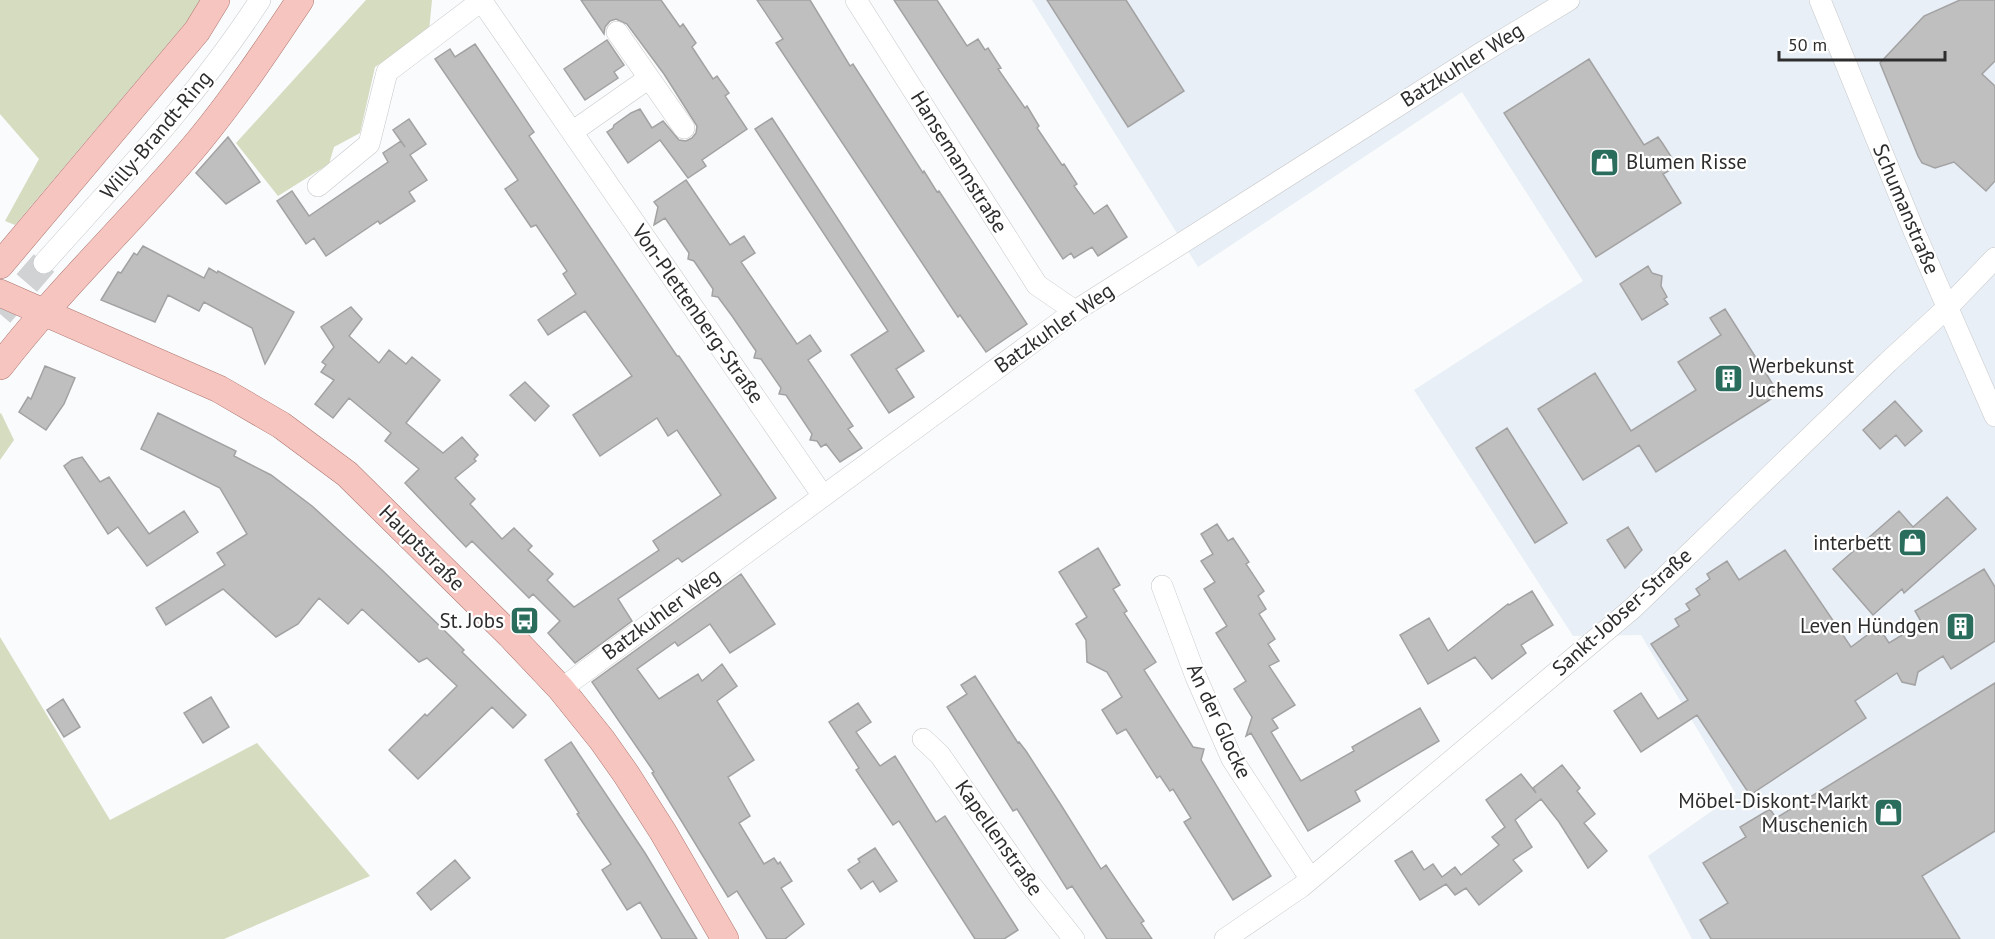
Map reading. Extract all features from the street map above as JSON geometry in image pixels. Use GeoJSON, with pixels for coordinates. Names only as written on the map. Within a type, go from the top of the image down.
{"type":"FeatureCollection","features":[{"type":"Feature","properties":{"kind":"main road"},"geometry":{"type":"LineString","coordinates":[[0,265],[196,31],[216,0]]}},
{"type":"Feature","properties":{"kind":"main road"},"geometry":{"type":"LineString","coordinates":[[0,366],[43,312],[104,248],[200,140],[257,65],[300,0]]}},
{"type":"Feature","properties":{"kind":"main road","name":"Hauptstraße"},"geometry":{"type":"LineString","coordinates":[[0,293],[219,389],[281,425],[347,474],[561,688],[626,774],[663,832],[725,939]]}},
{"type":"Feature","properties":{"kind":"street","name":"Willy-Brandt-Ring"},"geometry":{"type":"LineString","coordinates":[[44,263],[158,137],[210,73],[260,0]]}},
{"type":"Feature","properties":{"kind":"street","name":"Von-Plettenberg-Straße"},"geometry":{"type":"LineString","coordinates":[[318,186],[369,144],[387,72],[481,0],[823,496]]}},
{"type":"Feature","properties":{"kind":"street","name":"Hansemannstraße"},"geometry":{"type":"LineString","coordinates":[[856,0],[1037,285],[1074,311]]}},
{"type":"Feature","properties":{"kind":"street","name":"Batzkuhler Weg"},"geometry":{"type":"LineString","coordinates":[[561,688],[1074,311],[1478,55],[1569,0]]}},
{"type":"Feature","properties":{"kind":"street","name":"Schumanstraße"},"geometry":{"type":"LineString","coordinates":[[1820,0],[1914,231],[1995,416]]}},
{"type":"Feature","properties":{"kind":"street"},"geometry":{"type":"LineString","coordinates":[[616,32],[684,128]]}},
{"type":"Feature","properties":{"kind":"street"},"geometry":{"type":"LineString","coordinates":[[572,132],[649,78]]}},
{"type":"Feature","properties":{"kind":"street","name":"Sankt-Jobser-Straße"},"geometry":{"type":"LineString","coordinates":[[1225,939],[1301,887],[1633,608],[1948,307],[1995,258]]}},
{"type":"Feature","properties":{"kind":"street","name":"An der Glocke"},"geometry":{"type":"LineString","coordinates":[[1162,586],[1196,677],[1232,759],[1310,878]]}},
{"type":"Feature","properties":{"kind":"street","name":"Kapellenstraße"},"geometry":{"type":"LineString","coordinates":[[923,739],[940,754],[1027,880],[1074,939]]}},
{"type":"Feature","properties":{"kind":"shaded area"},"geometry":{"type":"Polygon","coordinates":[[[1032,0],[1995,0],[1995,939],[1692,939],[1648,856],[1736,794],[1641,635],[1573,636],[1414,390],[1583,281],[1462,92],[1198,267],[1032,0]]]}},
{"type":"Feature","properties":{"kind":"green space"},"geometry":{"type":"Polygon","coordinates":[[[0,0],[205,0],[15,225],[5,221],[39,159],[0,114],[0,0]]]}},
{"type":"Feature","properties":{"kind":"green space"},"geometry":{"type":"Polygon","coordinates":[[[366,0],[432,0],[429,31],[375,67],[360,133],[334,147],[329,164],[278,196],[236,143],[366,0]]]}},
{"type":"Feature","properties":{"kind":"green space"},"geometry":{"type":"Polygon","coordinates":[[[0,414],[14,440],[0,460],[0,414]]]}},
{"type":"Feature","properties":{"kind":"green space"},"geometry":{"type":"Polygon","coordinates":[[[0,637],[110,820],[257,743],[370,876],[224,939],[0,939],[0,637]]]}},
{"type":"Feature","properties":{"kind":"building"},"geometry":{"type":"Polygon","coordinates":[[[581,0],[661,0],[680,27],[683,24],[696,43],[692,47],[713,79],[717,76],[729,93],[725,96],[747,129],[702,160],[706,166],[688,178],[660,140],[628,163],[607,132],[631,113],[640,109],[652,128],[663,121],[679,140],[686,141],[692,138],[697,126],[664,74],[627,24],[616,19],[610,21],[605,27],[604,34],[581,0]]]}},
{"type":"Feature","properties":{"kind":"building"},"geometry":{"type":"Polygon","coordinates":[[[757,0],[810,0],[850,66],[853,64],[923,173],[924,171],[937,192],[939,191],[1027,324],[986,352],[960,315],[958,317],[776,43],[783,39],[757,0]]]}},
{"type":"Feature","properties":{"kind":"building"},"geometry":{"type":"Polygon","coordinates":[[[894,0],[937,0],[967,46],[978,39],[985,50],[988,48],[1001,68],[998,69],[1025,108],[1027,106],[1039,126],[1037,128],[1062,165],[1064,164],[1077,184],[1074,186],[1094,214],[1107,205],[1127,237],[1098,256],[1092,247],[1074,258],[1071,253],[1063,259],[894,0]]]}},
{"type":"Feature","properties":{"kind":"building"},"geometry":{"type":"Polygon","coordinates":[[[1047,0],[1126,0],[1184,91],[1128,127],[1047,0]]]}},
{"type":"Feature","properties":{"kind":"building"},"geometry":{"type":"Polygon","coordinates":[[[1960,0],[1995,0],[1995,61],[1982,74],[1995,86],[1995,181],[1986,191],[1954,162],[1935,168],[1922,163],[1880,63],[1924,16],[1960,0]]]}},
{"type":"Feature","properties":{"kind":"building"},"geometry":{"type":"Polygon","coordinates":[[[607,40],[624,65],[614,72],[618,78],[585,100],[564,69],[607,40]]]}},
{"type":"Feature","properties":{"kind":"building"},"geometry":{"type":"Polygon","coordinates":[[[475,44],[534,132],[529,136],[776,498],[682,562],[678,558],[618,599],[632,621],[575,663],[548,633],[560,621],[533,594],[529,598],[472,541],[466,547],[405,483],[419,469],[385,441],[391,433],[349,398],[333,418],[315,404],[334,380],[321,372],[326,365],[322,362],[334,347],[321,327],[351,307],[362,319],[349,336],[379,363],[389,350],[406,364],[412,357],[440,380],[406,423],[443,453],[462,437],[478,455],[474,459],[476,461],[455,478],[475,499],[470,504],[502,539],[514,528],[532,546],[528,550],[553,574],[547,580],[574,607],[659,550],[653,541],[721,495],[677,430],[668,436],[657,418],[600,456],[573,415],[632,376],[585,311],[548,335],[538,320],[576,294],[563,274],[567,271],[536,225],[531,227],[505,189],[518,180],[435,59],[450,49],[455,57],[475,44]]]}},
{"type":"Feature","properties":{"kind":"building","name":"Blumen Risse"},"geometry":{"type":"Polygon","coordinates":[[[1589,59],[1644,145],[1658,137],[1663,144],[1677,166],[1663,174],[1681,203],[1596,257],[1504,113],[1589,59]]]}},
{"type":"Feature","properties":{"kind":"building"},"geometry":{"type":"Polygon","coordinates":[[[772,118],[924,351],[896,369],[914,397],[889,413],[851,355],[888,331],[755,129],[772,118]]]}},
{"type":"Feature","properties":{"kind":"building"},"geometry":{"type":"Polygon","coordinates":[[[409,119],[426,144],[410,155],[427,180],[409,192],[415,201],[380,224],[378,221],[326,256],[314,238],[306,244],[277,201],[292,191],[309,216],[388,162],[383,153],[401,141],[393,130],[409,119]]]}},
{"type":"Feature","properties":{"kind":"building"},"geometry":{"type":"Polygon","coordinates":[[[228,137],[260,182],[226,204],[196,173],[228,137]]]}},
{"type":"Feature","properties":{"kind":"building"},"geometry":{"type":"Polygon","coordinates":[[[686,180],[730,245],[744,236],[755,253],[741,262],[797,344],[810,335],[821,351],[808,360],[853,426],[848,429],[862,448],[840,462],[826,444],[821,447],[817,441],[810,440],[812,434],[786,395],[779,394],[781,388],[761,359],[754,358],[756,351],[718,297],[712,296],[713,289],[694,261],[688,259],[689,253],[665,218],[654,225],[658,207],[654,202],[686,180]]]}},
{"type":"Feature","properties":{"kind":"building"},"geometry":{"type":"Polygon","coordinates":[[[143,246],[204,278],[209,268],[217,273],[218,271],[294,312],[265,364],[252,328],[204,302],[199,311],[168,295],[155,322],[101,300],[118,272],[121,273],[134,253],[137,255],[143,246]]]}},
{"type":"Feature","properties":{"kind":"building"},"geometry":{"type":"Polygon","coordinates":[[[1648,266],[1652,273],[1662,276],[1661,286],[1667,297],[1664,299],[1668,304],[1642,320],[1620,284],[1648,266]]]}},
{"type":"Feature","properties":{"kind":"building"},"geometry":{"type":"Polygon","coordinates":[[[1725,309],[1779,394],[1656,472],[1639,445],[1583,480],[1538,409],[1595,373],[1631,431],[1696,390],[1678,362],[1721,335],[1710,318],[1725,309]]]}},
{"type":"Feature","properties":{"kind":"building"},"geometry":{"type":"Polygon","coordinates":[[[45,366],[75,378],[64,404],[46,430],[19,412],[28,397],[31,399],[45,366]]]}},
{"type":"Feature","properties":{"kind":"building"},"geometry":{"type":"Polygon","coordinates":[[[525,382],[549,406],[535,421],[510,395],[525,382]]]}},
{"type":"Feature","properties":{"kind":"building"},"geometry":{"type":"Polygon","coordinates":[[[1895,401],[1922,431],[1905,446],[1896,435],[1880,449],[1863,430],[1895,401]]]}},
{"type":"Feature","properties":{"kind":"building"},"geometry":{"type":"Polygon","coordinates":[[[158,413],[236,451],[234,456],[271,475],[312,506],[449,635],[464,650],[462,652],[526,715],[513,728],[492,707],[418,779],[389,750],[457,686],[427,658],[419,662],[362,609],[348,624],[319,598],[298,624],[276,637],[223,589],[166,625],[156,608],[225,565],[217,553],[247,534],[220,488],[141,449],[158,413]]]}},
{"type":"Feature","properties":{"kind":"building"},"geometry":{"type":"Polygon","coordinates":[[[1507,428],[1567,523],[1535,543],[1476,448],[1507,428]]]}},
{"type":"Feature","properties":{"kind":"building"},"geometry":{"type":"Polygon","coordinates":[[[82,457],[100,482],[109,477],[149,534],[184,511],[198,532],[147,566],[118,527],[108,534],[64,466],[82,457]]]}},
{"type":"Feature","properties":{"kind":"building","name":"interbett"},"geometry":{"type":"Polygon","coordinates":[[[1947,497],[1976,529],[1904,593],[1902,589],[1873,615],[1833,569],[1899,511],[1913,527],[1947,497]]]}},
{"type":"Feature","properties":{"kind":"building"},"geometry":{"type":"Polygon","coordinates":[[[1217,524],[1228,541],[1233,538],[1249,562],[1246,564],[1264,591],[1258,596],[1266,609],[1259,614],[1275,639],[1268,644],[1279,661],[1269,666],[1295,705],[1272,719],[1278,728],[1271,732],[1301,781],[1354,751],[1352,747],[1420,708],[1439,741],[1355,791],[1360,801],[1308,831],[1251,733],[1246,736],[1252,717],[1234,689],[1246,681],[1216,633],[1227,626],[1204,589],[1215,582],[1201,561],[1213,554],[1201,534],[1217,524]]]}},
{"type":"Feature","properties":{"kind":"building"},"geometry":{"type":"Polygon","coordinates":[[[1628,527],[1642,550],[1625,568],[1607,540],[1628,527]]]}},
{"type":"Feature","properties":{"kind":"building"},"geometry":{"type":"Polygon","coordinates":[[[1098,548],[1120,585],[1113,589],[1127,611],[1124,613],[1156,662],[1144,670],[1193,747],[1204,749],[1201,760],[1271,876],[1233,900],[1184,822],[1191,818],[1173,789],[1170,791],[1160,776],[1157,778],[1126,729],[1117,734],[1102,710],[1122,697],[1107,672],[1087,662],[1086,640],[1076,624],[1087,617],[1059,572],[1098,548]]]}},
{"type":"Feature","properties":{"kind":"building"},"geometry":{"type":"Polygon","coordinates":[[[1785,550],[1851,647],[1874,630],[1878,635],[1882,632],[1889,643],[1922,623],[1915,611],[1984,569],[1995,587],[1995,641],[1951,669],[1943,656],[1918,672],[1915,685],[1902,682],[1897,673],[1855,701],[1866,718],[1750,795],[1697,715],[1641,752],[1614,711],[1641,693],[1658,719],[1688,700],[1651,644],[1679,626],[1675,619],[1690,610],[1686,604],[1700,595],[1696,589],[1710,579],[1707,574],[1727,561],[1739,580],[1785,550]]]}},
{"type":"Feature","properties":{"kind":"building"},"geometry":{"type":"Polygon","coordinates":[[[741,574],[775,624],[730,653],[710,624],[678,646],[675,642],[637,669],[659,699],[698,674],[702,681],[722,664],[737,686],[717,701],[754,760],[728,777],[750,816],[739,823],[764,864],[774,858],[778,864],[780,862],[792,881],[781,888],[804,924],[785,939],[767,939],[737,891],[728,897],[652,773],[654,772],[592,682],[741,574]]]}},
{"type":"Feature","properties":{"kind":"building"},"geometry":{"type":"Polygon","coordinates":[[[1532,591],[1553,625],[1521,645],[1526,653],[1492,679],[1475,657],[1428,684],[1400,635],[1429,618],[1448,651],[1508,604],[1532,591]]]}},
{"type":"Feature","properties":{"kind":"building"},"geometry":{"type":"Polygon","coordinates":[[[975,676],[1101,869],[1106,865],[1144,921],[1141,923],[1152,939],[1107,939],[1072,886],[1067,889],[1017,809],[1013,811],[947,707],[967,694],[961,685],[975,676]]]}},
{"type":"Feature","properties":{"kind":"building","name":"Möbel-Diskont-Markt Muschenich"},"geometry":{"type":"Polygon","coordinates":[[[1995,683],[1995,831],[1922,876],[1960,939],[1711,939],[1700,920],[1728,903],[1703,863],[1746,837],[1740,827],[1770,809],[1776,818],[1995,683]]]}},
{"type":"Feature","properties":{"kind":"building"},"geometry":{"type":"Polygon","coordinates":[[[211,697],[229,727],[203,743],[184,713],[211,697]]]}},
{"type":"Feature","properties":{"kind":"building"},"geometry":{"type":"Polygon","coordinates":[[[63,699],[80,727],[64,737],[47,710],[63,699]]]}},
{"type":"Feature","properties":{"kind":"building"},"geometry":{"type":"Polygon","coordinates":[[[858,703],[871,722],[856,732],[880,766],[895,756],[936,822],[945,816],[1018,930],[1004,939],[975,939],[899,821],[893,825],[856,770],[859,768],[829,722],[858,703]]]}},
{"type":"Feature","properties":{"kind":"building"},"geometry":{"type":"Polygon","coordinates":[[[571,742],[645,853],[697,939],[662,939],[640,902],[627,910],[602,870],[611,864],[577,814],[579,813],[545,760],[571,742]]]}},
{"type":"Feature","properties":{"kind":"building"},"geometry":{"type":"Polygon","coordinates":[[[1562,765],[1580,788],[1577,791],[1595,814],[1584,823],[1607,851],[1588,868],[1559,822],[1541,799],[1515,820],[1532,847],[1513,860],[1522,871],[1479,905],[1466,888],[1455,895],[1446,884],[1420,900],[1395,861],[1412,851],[1424,870],[1433,864],[1442,877],[1455,867],[1461,875],[1499,845],[1492,837],[1505,827],[1486,800],[1521,774],[1536,793],[1533,788],[1562,765]]]}},
{"type":"Feature","properties":{"kind":"building"},"geometry":{"type":"Polygon","coordinates":[[[875,848],[897,881],[880,892],[873,881],[861,889],[848,870],[860,862],[858,859],[875,848]]]}},
{"type":"Feature","properties":{"kind":"building"},"geometry":{"type":"Polygon","coordinates":[[[455,860],[470,878],[431,910],[417,893],[455,860]]]}},
{"type":"Feature","properties":{"kind":"tunnel"},"geometry":{"type":"LineString","coordinates":[[0,314],[44,263]]}},
{"type":"Feature","properties":{"kind":"place","name":"Blumen Risse"},"geometry":{"type":"Point","coordinates":[1605,162]}},
{"type":"Feature","properties":{"kind":"place","name":"Werbekunst Juchems"},"geometry":{"type":"Point","coordinates":[1728,378]}},
{"type":"Feature","properties":{"kind":"place","name":"interbett"},"geometry":{"type":"Point","coordinates":[1912,543]}},
{"type":"Feature","properties":{"kind":"place","name":"St. Jobs"},"geometry":{"type":"Point","coordinates":[525,621]}},
{"type":"Feature","properties":{"kind":"place","name":"Leven Hündgen"},"geometry":{"type":"Point","coordinates":[1960,626]}},
{"type":"Feature","properties":{"kind":"place","name":"Möbel-Diskont-Markt Muschenich"},"geometry":{"type":"Point","coordinates":[1889,813]}}]}
